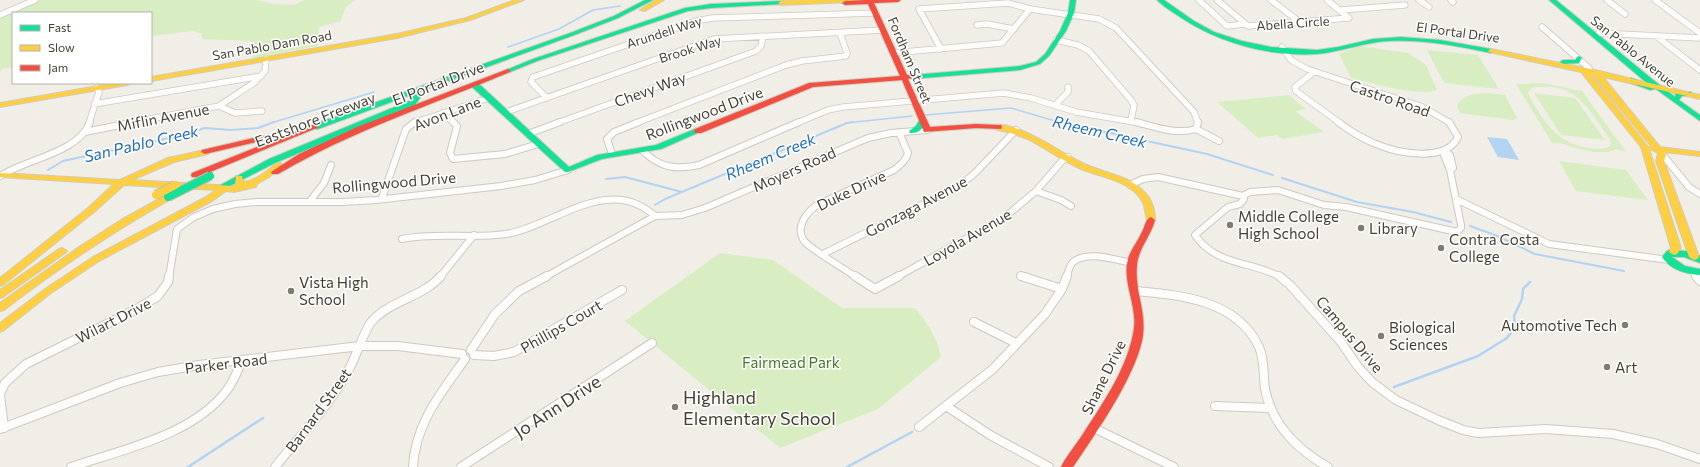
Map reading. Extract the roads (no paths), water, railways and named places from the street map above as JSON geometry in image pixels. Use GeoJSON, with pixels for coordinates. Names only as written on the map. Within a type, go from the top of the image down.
{"type":"FeatureCollection","features":[{"type":"Feature","properties":{"kind":"main road","name":"San Pablo Dam Road"},"geometry":{"type":"LineString","coordinates":[[397,36],[468,19],[521,0]]}},
{"type":"Feature","properties":{"kind":"main road","name":"San Pablo Dam Road"},"geometry":{"type":"LineString","coordinates":[[152,79],[426,32],[464,23],[529,0]]}},
{"type":"Feature","properties":{"kind":"main road","name":"Eastshore Freeway"},"geometry":{"type":"LineString","coordinates":[[0,295],[75,242],[156,195],[195,175],[292,135],[616,17],[650,0]]}},
{"type":"Feature","properties":{"kind":"main road","name":"Eastshore Freeway"},"geometry":{"type":"LineString","coordinates":[[0,308],[23,289],[87,245],[168,197],[210,176],[296,140],[580,37],[622,20],[662,0]]}},
{"type":"Feature","properties":{"kind":"main road","name":"El Portal Drive"},"geometry":{"type":"LineString","coordinates":[[0,175],[222,188],[248,187],[259,183],[289,163],[386,118],[475,85],[535,60],[677,13],[702,6],[851,0]]}},
{"type":"Feature","properties":{"kind":"main road","name":"El Portal Drive"},"geometry":{"type":"LineString","coordinates":[[677,13],[715,8],[898,0]]}},
{"type":"Feature","properties":{"kind":"main road","name":"Rollingwood Drive"},"geometry":{"type":"LineString","coordinates":[[568,170],[600,157],[612,154],[643,151],[658,147],[812,86],[1029,66],[1043,59],[1056,40],[1071,15],[1074,4],[1073,0]]}},
{"type":"Feature","properties":{"kind":"main road","name":"El Portal Drive"},"geometry":{"type":"LineString","coordinates":[[1160,0],[1202,28],[1222,37],[1251,46],[1283,50],[1318,51],[1368,41],[1414,38],[1474,46],[1630,78],[1657,85]]}},
{"type":"Feature","properties":{"kind":"main road","name":"El Portal Drive"},"geometry":{"type":"LineString","coordinates":[[1167,0],[1215,30],[1242,40],[1283,50],[1320,47],[1377,36],[1410,35],[1461,41],[1563,62],[1589,70]]}},
{"type":"Feature","properties":{"kind":"main road","name":"San Pablo Avenue"},"geometry":{"type":"LineString","coordinates":[[1552,0],[1581,25],[1617,48],[1657,85]]}},
{"type":"Feature","properties":{"kind":"main road","name":"San Pablo Avenue"},"geometry":{"type":"LineString","coordinates":[[1559,0],[1639,73],[1700,113]]}},
{"type":"Feature","properties":{"kind":"main road","name":"Fordham Street"},"geometry":{"type":"LineString","coordinates":[[870,1],[927,130]]}},
{"type":"Feature","properties":{"kind":"main road"},"geometry":{"type":"LineString","coordinates":[[1563,62],[1577,62],[1579,58]]}},
{"type":"Feature","properties":{"kind":"main road"},"geometry":{"type":"LineString","coordinates":[[1589,70],[1646,147],[1676,248],[1674,252]]}},
{"type":"Feature","properties":{"kind":"main road"},"geometry":{"type":"LineString","coordinates":[[1589,70],[1660,151],[1660,161],[1697,258]]}},
{"type":"Feature","properties":{"kind":"main road"},"geometry":{"type":"LineString","coordinates":[[1630,78],[1638,76],[1639,73]]}},
{"type":"Feature","properties":{"kind":"main road"},"geometry":{"type":"LineString","coordinates":[[1630,78],[1674,97],[1679,94],[1688,94]]}},
{"type":"Feature","properties":{"kind":"main road"},"geometry":{"type":"LineString","coordinates":[[0,105],[121,84]]}},
{"type":"Feature","properties":{"kind":"main road"},"geometry":{"type":"LineString","coordinates":[[475,85],[568,170]]}},
{"type":"Feature","properties":{"kind":"main road"},"geometry":{"type":"LineString","coordinates":[[1657,85],[1700,96]]}},
{"type":"Feature","properties":{"kind":"main road"},"geometry":{"type":"LineString","coordinates":[[1657,85],[1700,96]]}},
{"type":"Feature","properties":{"kind":"main road"},"geometry":{"type":"LineString","coordinates":[[0,283],[91,210],[122,182],[151,167],[172,160],[249,142],[404,95]]}},
{"type":"Feature","properties":{"kind":"main road"},"geometry":{"type":"LineString","coordinates":[[0,328],[58,284],[96,259],[209,200],[222,188],[239,178],[272,162],[412,103],[418,96]]}},
{"type":"Feature","properties":{"kind":"main road","name":"San Pablo Avenue"},"geometry":{"type":"LineString","coordinates":[[1674,97],[1700,119]]}},
{"type":"Feature","properties":{"kind":"main road"},"geometry":{"type":"LineString","coordinates":[[913,131],[919,128],[922,121]]}},
{"type":"Feature","properties":{"kind":"main road","name":"Shane Drive"},"geometry":{"type":"LineString","coordinates":[[927,130],[989,126],[1016,130],[1035,138],[1087,167],[1113,176],[1130,185],[1143,196],[1149,204],[1152,215],[1150,224],[1139,243],[1132,263],[1139,318],[1137,340],[1124,370],[1094,428],[1067,467]]}},
{"type":"Feature","properties":{"kind":"main road"},"geometry":{"type":"LineString","coordinates":[[1646,147],[1660,151],[1700,154]]}},
{"type":"Feature","properties":{"kind":"main road"},"geometry":{"type":"LineString","coordinates":[[239,178],[238,184],[251,184],[282,164],[289,163]]}},
{"type":"Feature","properties":{"kind":"main road"},"geometry":{"type":"LineString","coordinates":[[1696,272],[1682,269],[1669,260],[1668,255],[1674,252],[1697,258]]}},
{"type":"Feature","properties":{"kind":"street"},"geometry":{"type":"LineString","coordinates":[[0,15],[35,0]]}},
{"type":"Feature","properties":{"kind":"street"},"geometry":{"type":"LineString","coordinates":[[1199,0],[1227,26],[1245,24]]}},
{"type":"Feature","properties":{"kind":"street","name":"Abella Circle"},"geometry":{"type":"LineString","coordinates":[[1217,0],[1245,24],[1253,26],[1349,18],[1327,0]]}},
{"type":"Feature","properties":{"kind":"street"},"geometry":{"type":"LineString","coordinates":[[1271,0],[1301,23]]}},
{"type":"Feature","properties":{"kind":"street"},"geometry":{"type":"LineString","coordinates":[[1419,0],[1429,7]]}},
{"type":"Feature","properties":{"kind":"street"},"geometry":{"type":"LineString","coordinates":[[1607,0],[1625,14]]}},
{"type":"Feature","properties":{"kind":"street"},"geometry":{"type":"LineString","coordinates":[[1655,0],[1700,33]]}},
{"type":"Feature","properties":{"kind":"street"},"geometry":{"type":"LineString","coordinates":[[941,49],[919,9],[1002,3],[1016,4],[1030,9],[1102,20],[1116,28],[1194,112],[1199,119],[1196,129]]}},
{"type":"Feature","properties":{"kind":"street"},"geometry":{"type":"LineString","coordinates":[[1341,10],[1405,5]]}},
{"type":"Feature","properties":{"kind":"street"},"geometry":{"type":"LineString","coordinates":[[892,53],[1002,43],[1030,9]]}},
{"type":"Feature","properties":{"kind":"street","name":"Arundell Way"},"geometry":{"type":"LineString","coordinates":[[547,98],[531,82],[533,77],[696,21],[712,18],[876,14]]}},
{"type":"Feature","properties":{"kind":"street"},"geometry":{"type":"LineString","coordinates":[[977,25],[987,24],[1014,29]]}},
{"type":"Feature","properties":{"kind":"street"},"geometry":{"type":"LineString","coordinates":[[1542,27],[1579,58],[1589,70]]}},
{"type":"Feature","properties":{"kind":"street","name":"Brook Way"},"geometry":{"type":"LineString","coordinates":[[506,112],[714,39],[883,30]]}},
{"type":"Feature","properties":{"kind":"street"},"geometry":{"type":"LineString","coordinates":[[612,154],[607,139],[614,132],[786,65],[802,61],[846,56],[847,53],[840,33]]}},
{"type":"Feature","properties":{"kind":"street"},"geometry":{"type":"LineString","coordinates":[[1597,35],[1700,38]]}},
{"type":"Feature","properties":{"kind":"street","name":"Chevy Way"},"geometry":{"type":"LineString","coordinates":[[528,134],[756,50],[761,46],[763,36]]}},
{"type":"Feature","properties":{"kind":"street"},"geometry":{"type":"LineString","coordinates":[[1656,36],[1700,70]]}},
{"type":"Feature","properties":{"kind":"street"},"geometry":{"type":"LineString","coordinates":[[1056,40],[1078,45],[1089,51],[1131,100],[1134,105],[1131,121]]}},
{"type":"Feature","properties":{"kind":"street","name":"Castro Road"},"geometry":{"type":"LineString","coordinates":[[1283,50],[1283,56],[1288,63],[1300,68],[1307,69],[1433,112],[1452,125],[1458,137],[1456,143],[1445,151]]}},
{"type":"Feature","properties":{"kind":"street"},"geometry":{"type":"LineString","coordinates":[[94,104],[261,76],[264,72],[266,59]]}},
{"type":"Feature","properties":{"kind":"street"},"geometry":{"type":"LineString","coordinates":[[1130,185],[1143,179],[1158,177],[1243,196],[1250,192],[1278,190],[1324,205],[1346,207],[1457,232],[1461,228],[1450,170],[1444,155],[1445,151],[1421,153],[1406,152],[1386,148],[1361,138],[1296,91],[1295,87],[1314,72]]}},
{"type":"Feature","properties":{"kind":"street","name":"Miflin Avenue"},"geometry":{"type":"LineString","coordinates":[[85,132],[218,106],[248,88],[261,76]]}},
{"type":"Feature","properties":{"kind":"street"},"geometry":{"type":"LineString","coordinates":[[1055,105],[1068,92],[1068,87]]}},
{"type":"Feature","properties":{"kind":"street"},"geometry":{"type":"LineString","coordinates":[[0,175],[23,163],[60,149],[74,141],[85,132],[99,92],[97,88]]}},
{"type":"Feature","properties":{"kind":"street"},"geometry":{"type":"LineString","coordinates":[[643,151],[651,161],[662,166],[678,169],[689,168],[699,166],[828,110],[843,107],[1004,93],[1017,94],[1076,112],[1131,121],[1176,132],[1196,129],[1219,141]]}},
{"type":"Feature","properties":{"kind":"street","name":"Avon Lane"},"geometry":{"type":"LineString","coordinates":[[382,198],[406,129],[413,123],[489,98]]}},
{"type":"Feature","properties":{"kind":"street"},"geometry":{"type":"LineString","coordinates":[[218,106],[235,113],[262,111]]}},
{"type":"Feature","properties":{"kind":"street"},"geometry":{"type":"LineString","coordinates":[[443,113],[457,126],[450,153],[453,158],[506,154],[538,144]]}},
{"type":"Feature","properties":{"kind":"street","name":"Moyers Road"},"geometry":{"type":"LineString","coordinates":[[472,353],[495,314],[519,291],[641,223],[657,217],[695,212],[858,141],[879,135],[927,130]]}},
{"type":"Feature","properties":{"kind":"street","name":"Gonzaga Avenue"},"geometry":{"type":"LineString","coordinates":[[824,254],[958,187],[975,173],[1016,130]]}},
{"type":"Feature","properties":{"kind":"street","name":"Duke Drive"},"geometry":{"type":"LineString","coordinates":[[875,289],[806,242],[801,236],[800,222],[807,211],[817,205],[902,165],[908,159],[908,151],[899,132]]}},
{"type":"Feature","properties":{"kind":"street"},"geometry":{"type":"LineString","coordinates":[[1660,151],[1690,187],[1700,194]]}},
{"type":"Feature","properties":{"kind":"street","name":"Loyola Avenue"},"geometry":{"type":"LineString","coordinates":[[875,289],[1005,217],[1036,191],[1062,161],[1068,157]]}},
{"type":"Feature","properties":{"kind":"street"},"geometry":{"type":"LineString","coordinates":[[310,201],[324,183],[331,165]]}},
{"type":"Feature","properties":{"kind":"street","name":"Rollingwood Drive"},"geometry":{"type":"LineString","coordinates":[[259,201],[342,202],[514,185],[544,178],[568,170]]}},
{"type":"Feature","properties":{"kind":"street"},"geometry":{"type":"LineString","coordinates":[[1036,191],[1061,200],[1071,206]]}},
{"type":"Feature","properties":{"kind":"street","name":"Campus Drive"},"geometry":{"type":"LineString","coordinates":[[1243,196],[1244,199],[1240,204],[1228,207],[1199,231],[1195,235],[1198,241],[1212,252],[1229,260],[1261,268],[1282,277],[1342,344],[1363,374],[1406,405],[1446,424],[1476,434],[1494,434],[1522,430],[1614,432],[1647,440],[1700,459]]}},
{"type":"Feature","properties":{"kind":"street"},"geometry":{"type":"LineString","coordinates":[[1456,199],[1548,244],[1669,260]]}},
{"type":"Feature","properties":{"kind":"street"},"geometry":{"type":"LineString","coordinates":[[402,239],[420,235],[494,236],[528,229],[574,207],[598,201],[623,200],[644,206],[657,217]]}},
{"type":"Feature","properties":{"kind":"street","name":"Wilart Drive"},"geometry":{"type":"LineString","coordinates":[[2,429],[0,395],[5,383],[26,364],[138,309],[158,296],[168,282],[176,232],[180,226],[201,214],[212,210],[259,201]]}},
{"type":"Feature","properties":{"kind":"street","name":"Barnard Street"},"geometry":{"type":"LineString","coordinates":[[275,467],[338,388],[348,372],[372,321],[379,314],[423,291],[437,280],[474,235]]}},
{"type":"Feature","properties":{"kind":"street"},"geometry":{"type":"LineString","coordinates":[[919,427],[993,369],[1045,314],[1062,289],[1072,263],[1081,258],[1094,256],[1132,263]]}},
{"type":"Feature","properties":{"kind":"street"},"geometry":{"type":"LineString","coordinates":[[1696,272],[1700,281]]}},
{"type":"Feature","properties":{"kind":"street"},"geometry":{"type":"LineString","coordinates":[[1022,276],[1062,289]]}},
{"type":"Feature","properties":{"kind":"street","name":"Phillips Court"},"geometry":{"type":"LineString","coordinates":[[472,353],[494,356],[514,352],[622,290]]}},
{"type":"Feature","properties":{"kind":"street"},"geometry":{"type":"LineString","coordinates":[[1135,291],[1173,294],[1196,299],[1225,312],[1243,325],[1254,338],[1263,358],[1265,389],[1270,408],[1277,422],[1292,441],[1307,454],[1328,467]]}},
{"type":"Feature","properties":{"kind":"street"},"geometry":{"type":"LineString","coordinates":[[974,322],[1016,343]]}},
{"type":"Feature","properties":{"kind":"street","name":"Jo Ann Drive"},"geometry":{"type":"LineString","coordinates":[[461,467],[652,343]]}},
{"type":"Feature","properties":{"kind":"street","name":"Parker Road"},"geometry":{"type":"LineString","coordinates":[[2,429],[128,380],[158,372],[360,346],[398,346],[463,356]]}},
{"type":"Feature","properties":{"kind":"street"},"geometry":{"type":"LineString","coordinates":[[413,467],[413,448],[420,428],[463,356],[472,353]]}},
{"type":"Feature","properties":{"kind":"street"},"geometry":{"type":"LineString","coordinates":[[72,467],[167,433],[189,423],[213,406],[226,392],[242,360]]}},
{"type":"Feature","properties":{"kind":"street"},"geometry":{"type":"LineString","coordinates":[[946,406],[990,435],[1049,467]]}},
{"type":"Feature","properties":{"kind":"street"},"geometry":{"type":"LineString","coordinates":[[1215,406],[1270,408]]}},
{"type":"Feature","properties":{"kind":"street"},"geometry":{"type":"LineString","coordinates":[[1094,428],[1174,467]]}},
{"type":"Feature","properties":{"kind":"water"},"geometry":{"type":"Polygon","coordinates":[[[1487,137],[1507,139],[1519,160],[1498,157],[1487,137]]]}},
{"type":"Feature","properties":{"kind":"waterway","name":"San Pablo Creek"},"geometry":{"type":"LineString","coordinates":[[508,47],[559,29],[593,10],[620,6]]}},
{"type":"Feature","properties":{"kind":"waterway","name":"San Pablo Creek"},"geometry":{"type":"LineString","coordinates":[[273,122],[374,92]]}},
{"type":"Feature","properties":{"kind":"waterway","name":"Rheem Creek"},"geometry":{"type":"LineString","coordinates":[[925,115],[1011,108],[1062,123]]}},
{"type":"Feature","properties":{"kind":"waterway","name":"Rheem Creek"},"geometry":{"type":"LineString","coordinates":[[849,123],[912,116]]}},
{"type":"Feature","properties":{"kind":"waterway","name":"San Pablo Creek"},"geometry":{"type":"LineString","coordinates":[[48,170],[63,161],[179,136],[205,128],[231,130],[258,128],[273,122]]}},
{"type":"Feature","properties":{"kind":"waterway","name":"Rheem Creek"},"geometry":{"type":"LineString","coordinates":[[849,123],[853,122]]}},
{"type":"Feature","properties":{"kind":"waterway","name":"Rheem Creek"},"geometry":{"type":"LineString","coordinates":[[1059,122],[1207,154],[1273,175]]}},
{"type":"Feature","properties":{"kind":"waterway","name":"Rheem Creek"},"geometry":{"type":"LineString","coordinates":[[682,192],[849,123]]}},
{"type":"Feature","properties":{"kind":"waterway"},"geometry":{"type":"LineString","coordinates":[[606,179],[625,177],[682,192]]}},
{"type":"Feature","properties":{"kind":"waterway","name":"Rheem Creek"},"geometry":{"type":"LineString","coordinates":[[1282,178],[1357,202],[1413,212],[1451,222]]}},
{"type":"Feature","properties":{"kind":"waterway","name":"Rheem Creek"},"geometry":{"type":"LineString","coordinates":[[655,205],[682,192]]}},
{"type":"Feature","properties":{"kind":"waterway","name":"Rheem Creek"},"geometry":{"type":"LineString","coordinates":[[1470,226],[1495,235],[1535,254],[1624,271]]}},
{"type":"Feature","properties":{"kind":"waterway"},"geometry":{"type":"LineString","coordinates":[[1394,387],[1478,356],[1507,338],[1515,327],[1514,316],[1522,299],[1523,289],[1530,282]]}},
{"type":"Feature","properties":{"kind":"waterway","name":"Rheem Creek"},"geometry":{"type":"LineString","coordinates":[[188,467],[263,418]]}},
{"type":"Feature","properties":{"kind":"waterway"},"geometry":{"type":"LineString","coordinates":[[847,467],[912,432]]}},
{"type":"Feature","properties":{"kind":"place","name":"Middle College High School"},"geometry":{"type":"Point","coordinates":[1230,225]}},
{"type":"Feature","properties":{"kind":"place","name":"Library"},"geometry":{"type":"Point","coordinates":[1361,228]}},
{"type":"Feature","properties":{"kind":"place","name":"Contra Costa College"},"geometry":{"type":"Point","coordinates":[1441,248]}},
{"type":"Feature","properties":{"kind":"place","name":"Vista High School"},"geometry":{"type":"Point","coordinates":[291,291]}},
{"type":"Feature","properties":{"kind":"place","name":"Automotive Tech"},"geometry":{"type":"Point","coordinates":[1625,325]}},
{"type":"Feature","properties":{"kind":"place","name":"Biological Sciences"},"geometry":{"type":"Point","coordinates":[1381,336]}},
{"type":"Feature","properties":{"kind":"place","name":"Art"},"geometry":{"type":"Point","coordinates":[1607,367]}},
{"type":"Feature","properties":{"kind":"place","name":"Highland Elementary School"},"geometry":{"type":"Point","coordinates":[675,407]}},
{"type":"Feature","properties":{"kind":"park label","name":"Fairmead Park"},"geometry":{"type":"Point","coordinates":[791,362]}}]}
